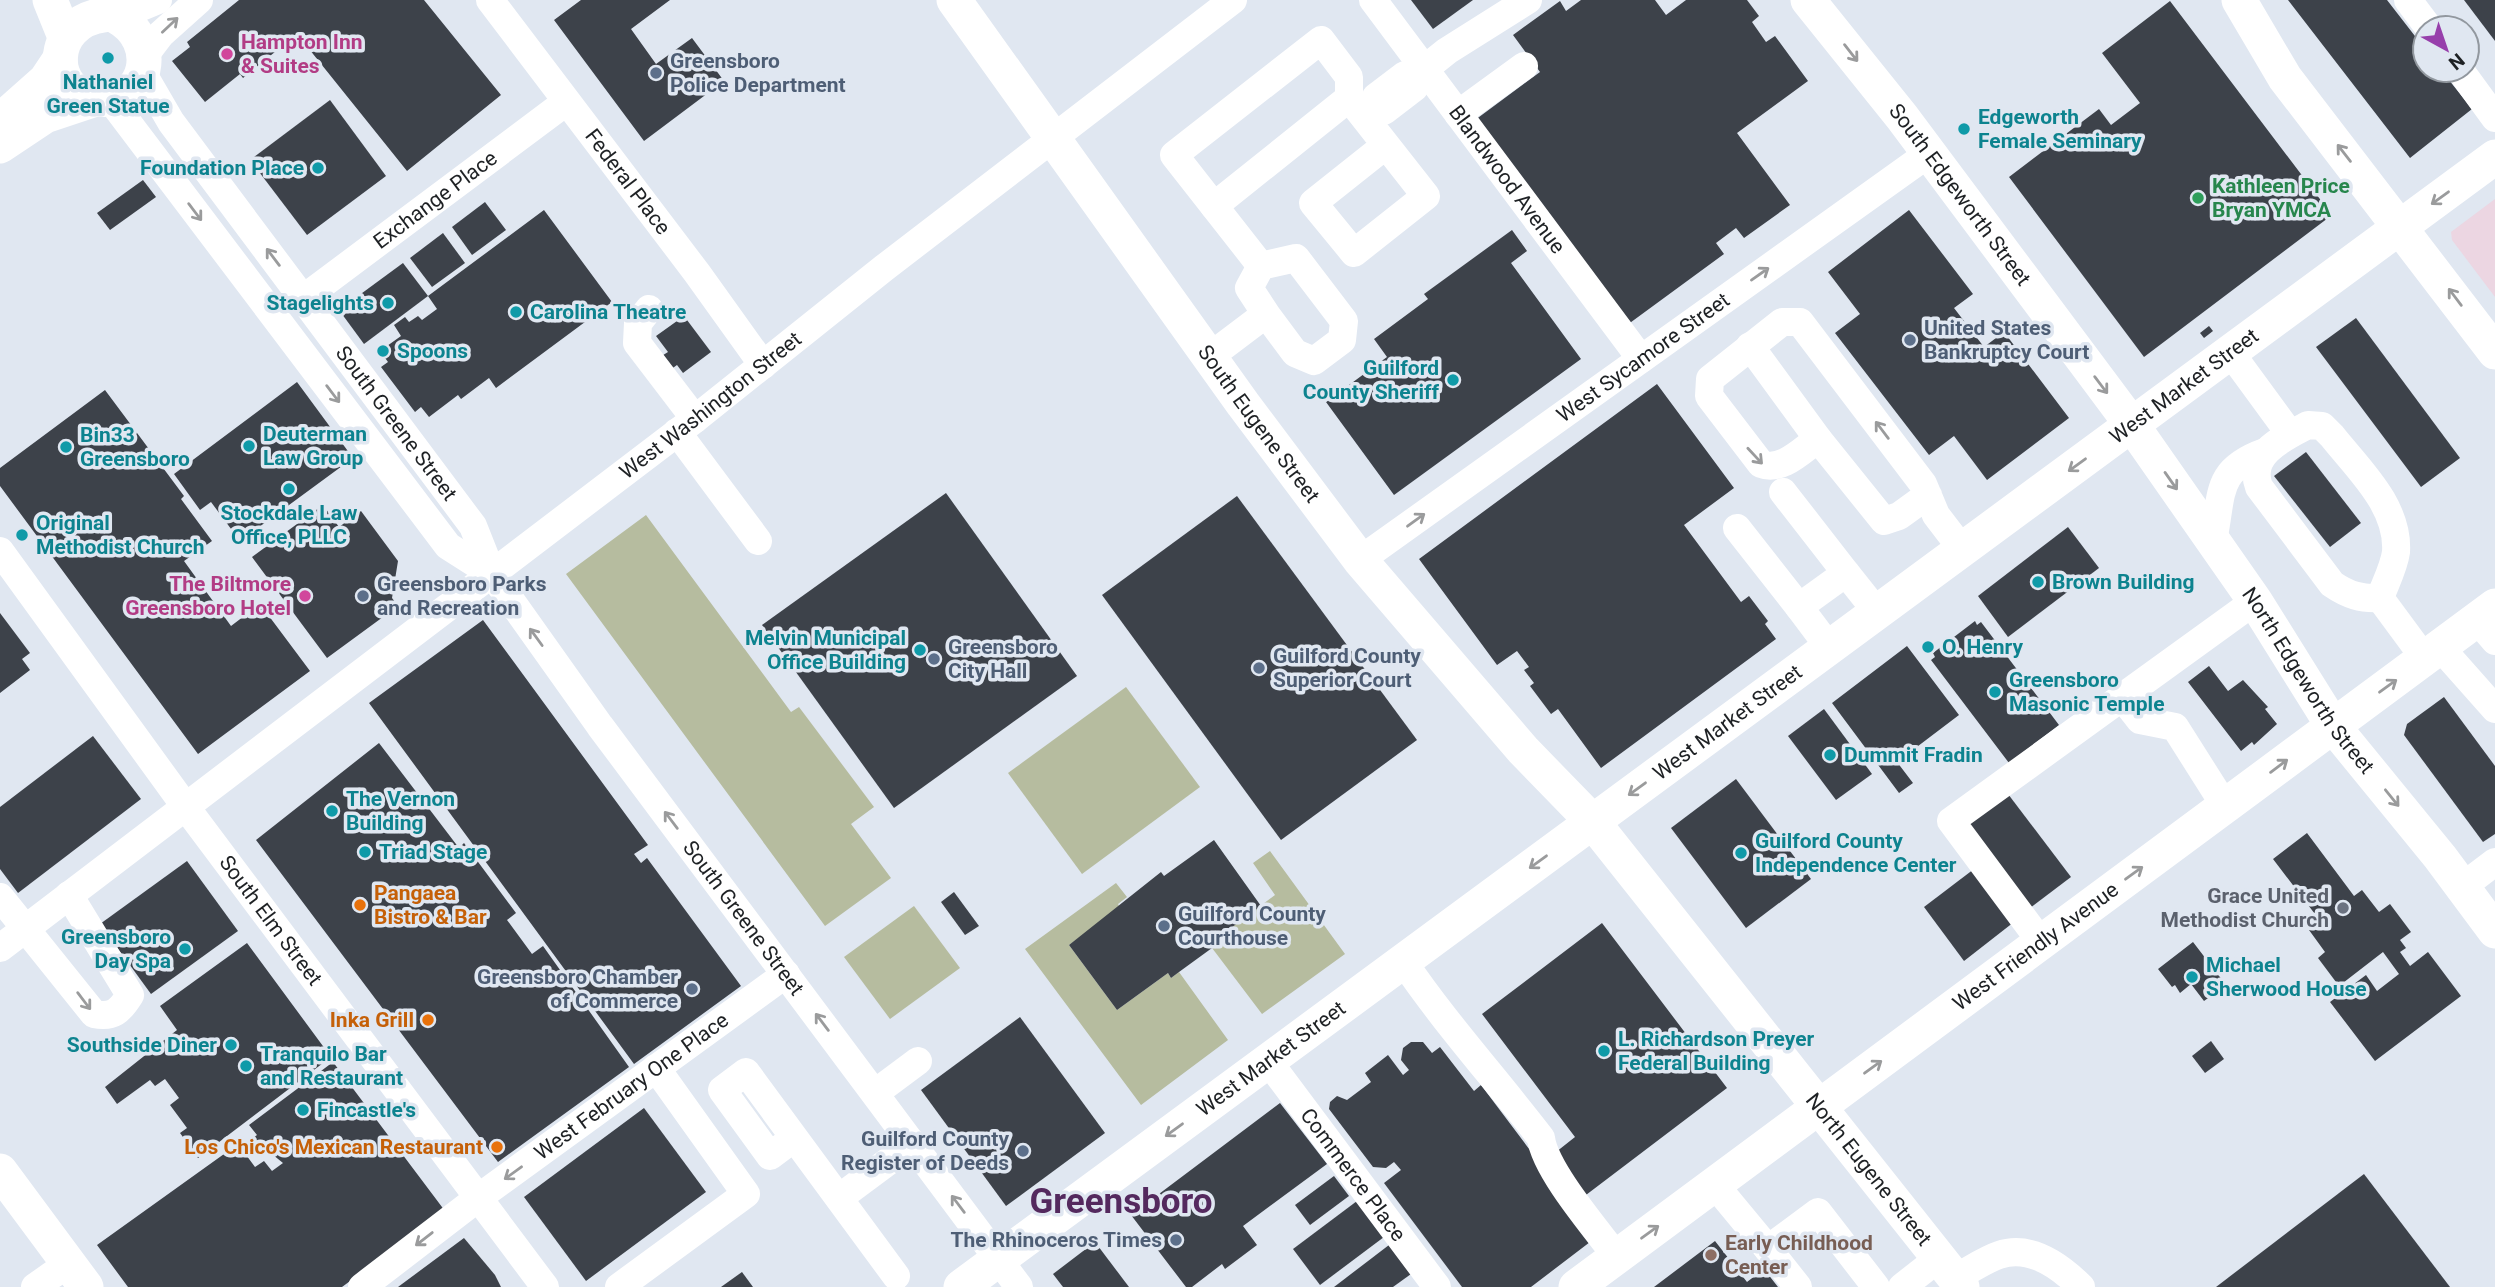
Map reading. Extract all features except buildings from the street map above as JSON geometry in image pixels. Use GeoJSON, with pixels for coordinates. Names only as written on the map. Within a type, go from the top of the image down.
{"type":"FeatureCollection","features":[{"type":"Feature","properties":{"kind":"main road"},"geometry":{"type":"LineString","coordinates":[[50,0],[62,48],[62,71],[75,90],[103,99]]}},
{"type":"Feature","properties":{"kind":"main road","name":"South Eugene Street"},"geometry":{"type":"LineString","coordinates":[[954,0],[1209,357],[1360,560],[1523,750],[1592,821]]}},
{"type":"Feature","properties":{"kind":"main road","name":"South Edgeworth Street"},"geometry":{"type":"LineString","coordinates":[[1808,0],[1902,117],[2132,425]]}},
{"type":"Feature","properties":{"kind":"main road"},"geometry":{"type":"LineString","coordinates":[[2239,0],[2285,78],[2495,352]]}},
{"type":"Feature","properties":{"kind":"main road"},"geometry":{"type":"LineString","coordinates":[[0,121],[46,80],[78,22],[102,11],[138,33],[144,64],[130,90],[55,110],[0,145]]}},
{"type":"Feature","properties":{"kind":"main road","name":"West Market Street"},"geometry":{"type":"LineString","coordinates":[[961,1287],[2495,157]]}},
{"type":"Feature","properties":{"kind":"main road","name":"North Edgeworth Street"},"geometry":{"type":"LineString","coordinates":[[2132,425],[2255,601],[2333,726],[2462,887],[2491,918]]}},
{"type":"Feature","properties":{"kind":"main road","name":"West Friendly Avenue"},"geometry":{"type":"LineString","coordinates":[[1576,1287],[2432,653],[2489,622]]}},
{"type":"Feature","properties":{"kind":"main road","name":"North Eugene Street"},"geometry":{"type":"LineString","coordinates":[[1592,821],[1952,1274]]}},
{"type":"Feature","properties":{"kind":"main road"},"geometry":{"type":"LineString","coordinates":[[0,1171],[78,1275]]}},
{"type":"Feature","properties":{"kind":"street"},"geometry":{"type":"LineString","coordinates":[[102,11],[158,0]]}},
{"type":"Feature","properties":{"kind":"street"},"geometry":{"type":"LineString","coordinates":[[144,64],[161,34],[199,0]]}},
{"type":"Feature","properties":{"kind":"street","name":"Federal Place"},"geometry":{"type":"LineString","coordinates":[[490,0],[697,273],[763,365]]}},
{"type":"Feature","properties":{"kind":"street","name":"West Washington Street"},"geometry":{"type":"LineString","coordinates":[[0,948],[686,425],[1233,0]]}},
{"type":"Feature","properties":{"kind":"street","name":"Blandwood Avenue"},"geometry":{"type":"LineString","coordinates":[[1373,0],[1421,72],[1458,114],[1641,359]]}},
{"type":"Feature","properties":{"kind":"street"},"geometry":{"type":"LineString","coordinates":[[1214,206],[1362,107],[1384,111],[1414,88],[1421,72],[1528,0]]}},
{"type":"Feature","properties":{"kind":"street"},"geometry":{"type":"LineString","coordinates":[[1261,266],[1174,155],[1321,40],[1349,77],[1362,107],[1386,145]]}},
{"type":"Feature","properties":{"kind":"street","name":"South Greene Street"},"geometry":{"type":"LineString","coordinates":[[144,64],[171,122],[473,526],[492,574],[600,726],[1019,1287]]}},
{"type":"Feature","properties":{"kind":"street"},"geometry":{"type":"LineString","coordinates":[[1458,114],[1524,66]]}},
{"type":"Feature","properties":{"kind":"street"},"geometry":{"type":"LineString","coordinates":[[2470,84],[2495,118]]}},
{"type":"Feature","properties":{"kind":"street","name":"South Greene Street"},"geometry":{"type":"LineString","coordinates":[[103,99],[448,546],[492,574]]}},
{"type":"Feature","properties":{"kind":"street","name":"Exchange Place"},"geometry":{"type":"LineString","coordinates":[[304,299],[566,102]]}},
{"type":"Feature","properties":{"kind":"street","name":"West Sycamore Street"},"geometry":{"type":"LineString","coordinates":[[1360,560],[1928,154]]}},
{"type":"Feature","properties":{"kind":"street"},"geometry":{"type":"LineString","coordinates":[[1296,258],[1344,321],[1342,340],[1314,361],[1295,353],[1266,314],[1249,288],[1261,266],[1296,258]]}},
{"type":"Feature","properties":{"kind":"street"},"geometry":{"type":"LineString","coordinates":[[649,309],[638,323],[637,344],[758,541]]}},
{"type":"Feature","properties":{"kind":"street"},"geometry":{"type":"LineString","coordinates":[[1209,357],[1266,314]]}},
{"type":"Feature","properties":{"kind":"street"},"geometry":{"type":"LineString","coordinates":[[1818,439],[1787,462],[1768,467],[1757,461],[1713,403],[1707,391],[1710,379],[1749,346],[1787,320],[1800,322],[1926,489],[1936,515],[1962,549]]}},
{"type":"Feature","properties":{"kind":"street"},"geometry":{"type":"LineString","coordinates":[[1749,346],[1878,517],[1889,522],[1926,489]]}},
{"type":"Feature","properties":{"kind":"street"},"geometry":{"type":"LineString","coordinates":[[2230,352],[2290,434]]}},
{"type":"Feature","properties":{"kind":"street"},"geometry":{"type":"LineString","coordinates":[[2213,541],[2227,474],[2236,463],[2265,452],[2308,425],[2322,426],[2333,436],[2388,509],[2396,526],[2396,555],[2380,598]]}},
{"type":"Feature","properties":{"kind":"street"},"geometry":{"type":"LineString","coordinates":[[2265,452],[2256,464],[2255,475],[2259,487],[2332,584],[2347,594],[2365,599],[2380,598]]}},
{"type":"Feature","properties":{"kind":"street"},"geometry":{"type":"LineString","coordinates":[[1783,492],[1877,612]]}},
{"type":"Feature","properties":{"kind":"street"},"geometry":{"type":"LineString","coordinates":[[1737,528],[1808,601],[1829,647]]}},
{"type":"Feature","properties":{"kind":"street","name":"South Elm Street"},"geometry":{"type":"LineString","coordinates":[[0,551],[186,806],[545,1287]]}},
{"type":"Feature","properties":{"kind":"street"},"geometry":{"type":"LineString","coordinates":[[1808,601],[1846,573]]}},
{"type":"Feature","properties":{"kind":"street"},"geometry":{"type":"LineString","coordinates":[[2380,598],[2432,653],[2495,709]]}},
{"type":"Feature","properties":{"kind":"street"},"geometry":{"type":"LineString","coordinates":[[2041,942],[1951,821],[2255,601]]}},
{"type":"Feature","properties":{"kind":"street"},"geometry":{"type":"LineString","coordinates":[[2122,697],[2140,720],[2175,727],[2225,806]]}},
{"type":"Feature","properties":{"kind":"street"},"geometry":{"type":"LineString","coordinates":[[2462,887],[2495,862]]}},
{"type":"Feature","properties":{"kind":"street"},"geometry":{"type":"LineString","coordinates":[[0,897],[94,1014],[107,1017],[117,1013],[130,995],[69,895]]}},
{"type":"Feature","properties":{"kind":"street"},"geometry":{"type":"LineString","coordinates":[[1403,961],[1440,1016],[1474,1051],[1541,1138],[1542,1150],[1559,1178],[1617,1257]]}},
{"type":"Feature","properties":{"kind":"street","name":"West February One Place"},"geometry":{"type":"LineString","coordinates":[[362,1287],[478,1198],[786,974]]}},
{"type":"Feature","properties":{"kind":"street"},"geometry":{"type":"LineString","coordinates":[[875,1093],[918,1061]]}},
{"type":"Feature","properties":{"kind":"street","name":"Commerce Place"},"geometry":{"type":"LineString","coordinates":[[1268,1061],[1437,1287]]}},
{"type":"Feature","properties":{"kind":"street"},"geometry":{"type":"LineString","coordinates":[[619,1287],[746,1194],[656,1068]]}},
{"type":"Feature","properties":{"kind":"street"},"geometry":{"type":"LineString","coordinates":[[833,1190],[907,1136]]}},
{"type":"Feature","properties":{"kind":"street"},"geometry":{"type":"LineString","coordinates":[[794,1138],[896,1276]]}},
{"type":"Feature","properties":{"kind":"street"},"geometry":{"type":"LineString","coordinates":[[1715,1185],[1797,1287]]}},
{"type":"Feature","properties":{"kind":"street"},"geometry":{"type":"LineString","coordinates":[[1768,1249],[1818,1212],[1877,1287]]}},
{"type":"Feature","properties":{"kind":"street"},"geometry":{"type":"LineString","coordinates":[[1902,1287],[1952,1274],[2000,1254],[2037,1254],[2063,1268],[2081,1287]]}},
{"type":"Feature","properties":{"kind":"street"},"geometry":{"type":"LineString","coordinates":[[35,1287],[78,1275]]}},
{"type":"Feature","properties":{"kind":"shaded area"},"geometry":{"type":"Polygon","coordinates":[[[2495,199],[2495,297],[2452,240],[2451,232],[2495,199]]]}},
{"type":"Feature","properties":{"kind":"green space"},"geometry":{"type":"Polygon","coordinates":[[[646,515],[791,712],[799,707],[874,807],[851,824],[891,878],[825,926],[566,574],[646,515]]]}},
{"type":"Feature","properties":{"kind":"green space"},"geometry":{"type":"Polygon","coordinates":[[[1126,687],[1200,787],[1082,874],[1008,773],[1126,687]]]}},
{"type":"Feature","properties":{"kind":"green space"},"geometry":{"type":"Polygon","coordinates":[[[1270,851],[1345,954],[1262,1014],[1209,944],[1275,895],[1253,863],[1270,851]]]}},
{"type":"Feature","properties":{"kind":"green space"},"geometry":{"type":"Polygon","coordinates":[[[1116,883],[1127,897],[1118,904],[1120,908],[1069,945],[1117,1010],[1168,973],[1171,978],[1179,972],[1228,1040],[1141,1105],[1025,949],[1116,883]]]}},
{"type":"Feature","properties":{"kind":"green space"},"geometry":{"type":"Polygon","coordinates":[[[914,906],[960,968],[890,1019],[844,957],[914,906]]]}},
{"type":"Feature","properties":{"kind":"place","name":"Hampton Inn & Suites"},"geometry":{"type":"Point","coordinates":[227,54]}},
{"type":"Feature","properties":{"kind":"place","name":"Nathaniel Green Statue"},"geometry":{"type":"Point","coordinates":[108,58]}},
{"type":"Feature","properties":{"kind":"place","name":"Greensboro Police Department"},"geometry":{"type":"Point","coordinates":[656,73]}},
{"type":"Feature","properties":{"kind":"place","name":"Edgeworth Female Seminary"},"geometry":{"type":"Point","coordinates":[1964,129]}},
{"type":"Feature","properties":{"kind":"place","name":"Foundation Place"},"geometry":{"type":"Point","coordinates":[318,168]}},
{"type":"Feature","properties":{"kind":"place","name":"Kathleen Price Bryan YMCA"},"geometry":{"type":"Point","coordinates":[2198,198]}},
{"type":"Feature","properties":{"kind":"place","name":"Stagelights"},"geometry":{"type":"Point","coordinates":[388,303]}},
{"type":"Feature","properties":{"kind":"place","name":"Carolina Theatre"},"geometry":{"type":"Point","coordinates":[516,312]}},
{"type":"Feature","properties":{"kind":"place","name":"United States Bankruptcy Court"},"geometry":{"type":"Point","coordinates":[1910,340]}},
{"type":"Feature","properties":{"kind":"place","name":"Spoons"},"geometry":{"type":"Point","coordinates":[383,351]}},
{"type":"Feature","properties":{"kind":"place","name":"Guilford County Sheriff"},"geometry":{"type":"Point","coordinates":[1453,380]}},
{"type":"Feature","properties":{"kind":"place","name":"Deuterman Law Group"},"geometry":{"type":"Point","coordinates":[249,446]}},
{"type":"Feature","properties":{"kind":"place","name":"Bin33 Greensboro"},"geometry":{"type":"Point","coordinates":[66,447]}},
{"type":"Feature","properties":{"kind":"place","name":"Stockdale Law Office, PLLC"},"geometry":{"type":"Point","coordinates":[289,489]}},
{"type":"Feature","properties":{"kind":"place","name":"Original Methodist Church"},"geometry":{"type":"Point","coordinates":[22,535]}},
{"type":"Feature","properties":{"kind":"place","name":"Brown Building"},"geometry":{"type":"Point","coordinates":[2038,582]}},
{"type":"Feature","properties":{"kind":"place","name":"The Biltmore Greensboro Hotel"},"geometry":{"type":"Point","coordinates":[305,596]}},
{"type":"Feature","properties":{"kind":"place","name":"Greensboro Parks and Recreation"},"geometry":{"type":"Point","coordinates":[363,596]}},
{"type":"Feature","properties":{"kind":"place","name":"O. Henry"},"geometry":{"type":"Point","coordinates":[1928,647]}},
{"type":"Feature","properties":{"kind":"place","name":"Melvin Municipal Office Building"},"geometry":{"type":"Point","coordinates":[920,650]}},
{"type":"Feature","properties":{"kind":"place","name":"Greensboro City Hall"},"geometry":{"type":"Point","coordinates":[934,659]}},
{"type":"Feature","properties":{"kind":"place","name":"Guilford County Superior Court"},"geometry":{"type":"Point","coordinates":[1259,668]}},
{"type":"Feature","properties":{"kind":"place","name":"Greensboro Masonic Temple"},"geometry":{"type":"Point","coordinates":[1995,692]}},
{"type":"Feature","properties":{"kind":"place","name":"Dummit Fradin"},"geometry":{"type":"Point","coordinates":[1830,755]}},
{"type":"Feature","properties":{"kind":"place","name":"The Vernon Building"},"geometry":{"type":"Point","coordinates":[332,811]}},
{"type":"Feature","properties":{"kind":"place","name":"Triad Stage"},"geometry":{"type":"Point","coordinates":[365,852]}},
{"type":"Feature","properties":{"kind":"place","name":"Guilford County Independence Center"},"geometry":{"type":"Point","coordinates":[1741,853]}},
{"type":"Feature","properties":{"kind":"place","name":"Pangaea Bistro & Bar"},"geometry":{"type":"Point","coordinates":[360,905]}},
{"type":"Feature","properties":{"kind":"place","name":"Grace United Methodist Church"},"geometry":{"type":"Point","coordinates":[2343,908]}},
{"type":"Feature","properties":{"kind":"place","name":"Guilford County Courthouse"},"geometry":{"type":"Point","coordinates":[1164,926]}},
{"type":"Feature","properties":{"kind":"place","name":"Greensboro Day Spa"},"geometry":{"type":"Point","coordinates":[185,949]}},
{"type":"Feature","properties":{"kind":"place","name":"Michael Sherwood House"},"geometry":{"type":"Point","coordinates":[2192,977]}},
{"type":"Feature","properties":{"kind":"place","name":"Greensboro Chamber of Commerce"},"geometry":{"type":"Point","coordinates":[692,989]}},
{"type":"Feature","properties":{"kind":"place","name":"Inka Grill"},"geometry":{"type":"Point","coordinates":[428,1020]}},
{"type":"Feature","properties":{"kind":"place","name":"Southside Diner"},"geometry":{"type":"Point","coordinates":[231,1045]}},
{"type":"Feature","properties":{"kind":"place","name":"L. Richardson Preyer Federal Building"},"geometry":{"type":"Point","coordinates":[1604,1051]}},
{"type":"Feature","properties":{"kind":"place","name":"Tranquilo Bar and Restaurant"},"geometry":{"type":"Point","coordinates":[246,1066]}},
{"type":"Feature","properties":{"kind":"place","name":"Fincastle's"},"geometry":{"type":"Point","coordinates":[303,1110]}},
{"type":"Feature","properties":{"kind":"place","name":"Los Chico's Mexican Restaurant"},"geometry":{"type":"Point","coordinates":[497,1147]}},
{"type":"Feature","properties":{"kind":"place","name":"Guilford County Register of Deeds"},"geometry":{"type":"Point","coordinates":[1023,1151]}},
{"type":"Feature","properties":{"kind":"place","name":"The Rhinoceros Times"},"geometry":{"type":"Point","coordinates":[1176,1240]}},
{"type":"Feature","properties":{"kind":"place","name":"Early Childhood Center"},"geometry":{"type":"Point","coordinates":[1711,1255]}},
{"type":"Feature","properties":{"kind":"district","name":"Greensboro"},"geometry":{"type":"Point","coordinates":[1121,1201]}}]}
